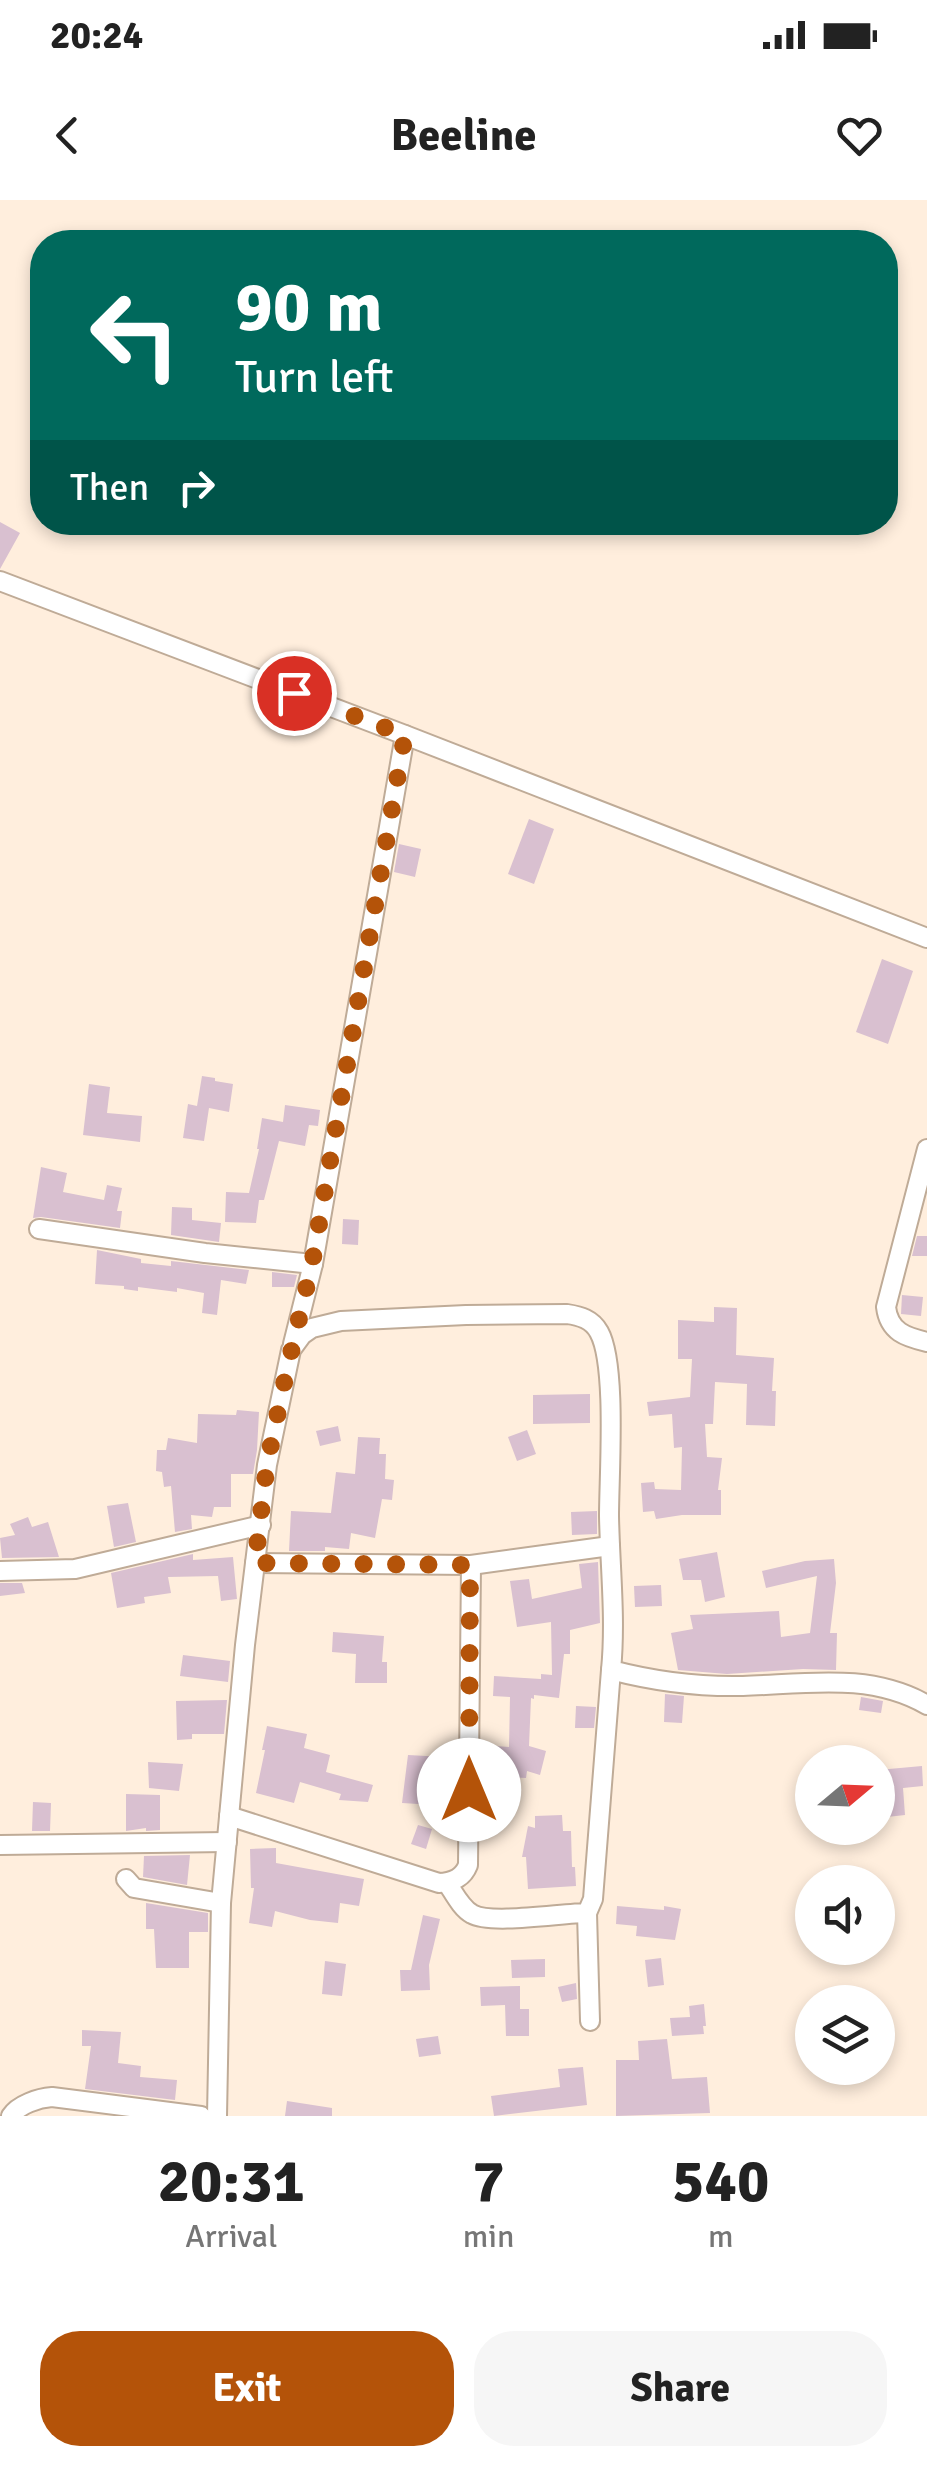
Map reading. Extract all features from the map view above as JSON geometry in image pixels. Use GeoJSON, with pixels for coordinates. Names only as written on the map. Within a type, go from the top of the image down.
{"type":"FeatureCollection","features":[{"type":"Feature","properties":{"kind":"street"},"geometry":{"type":"LineString","coordinates":[[0,581],[927,938]]}},
{"type":"Feature","properties":{"kind":"street"},"geometry":{"type":"LineString","coordinates":[[217,2116],[221,1903],[245,1645],[267,1464],[312,1264],[405,735]]}},
{"type":"Feature","properties":{"kind":"street"},"geometry":{"type":"LineString","coordinates":[[927,1149],[886,1307],[892,1326],[905,1336],[927,1342]]}},
{"type":"Feature","properties":{"kind":"street"},"geometry":{"type":"LineString","coordinates":[[39,1229],[312,1264]]}},
{"type":"Feature","properties":{"kind":"street"},"geometry":{"type":"LineString","coordinates":[[291,1350],[312,1328],[340,1320],[567,1314],[590,1321],[598,1330],[608,1370],[614,1603],[593,1899],[587,1913],[590,2021]]}},
{"type":"Feature","properties":{"kind":"street"},"geometry":{"type":"LineString","coordinates":[[0,1571],[75,1569],[260,1525]]}},
{"type":"Feature","properties":{"kind":"street"},"geometry":{"type":"LineString","coordinates":[[255,1563],[470,1565],[610,1546]]}},
{"type":"Feature","properties":{"kind":"street"},"geometry":{"type":"LineString","coordinates":[[230,1816],[422,1878],[447,1883],[461,1876],[468,1864],[470,1565]]}},
{"type":"Feature","properties":{"kind":"street"},"geometry":{"type":"LineString","coordinates":[[610,1670],[678,1683],[739,1686],[815,1682],[877,1686],[927,1705]]}},
{"type":"Feature","properties":{"kind":"street"},"geometry":{"type":"LineString","coordinates":[[0,1845],[227,1842]]}},
{"type":"Feature","properties":{"kind":"street"},"geometry":{"type":"LineString","coordinates":[[126,1879],[134,1888],[221,1903]]}},
{"type":"Feature","properties":{"kind":"street"},"geometry":{"type":"LineString","coordinates":[[447,1883],[473,1915],[490,1918],[587,1913]]}},
{"type":"Feature","properties":{"kind":"street"},"geometry":{"type":"LineString","coordinates":[[11,2116],[16,2109],[52,2097],[201,2116]]}},
{"type":"Feature","properties":{"kind":"building"},"geometry":{"type":"Polygon","coordinates":[[[0,522],[20,533],[0,569],[0,522]]]}},
{"type":"Feature","properties":{"kind":"building"},"geometry":{"type":"Polygon","coordinates":[[[529,819],[554,829],[534,884],[508,874],[529,819]]]}},
{"type":"Feature","properties":{"kind":"building"},"geometry":{"type":"Polygon","coordinates":[[[399,844],[421,849],[415,877],[394,872],[399,844]]]}},
{"type":"Feature","properties":{"kind":"building"},"geometry":{"type":"Polygon","coordinates":[[[882,959],[913,971],[888,1044],[856,1032],[882,959]]]}},
{"type":"Feature","properties":{"kind":"building"},"geometry":{"type":"Polygon","coordinates":[[[202,1076],[233,1084],[229,1112],[209,1108],[204,1141],[183,1138],[188,1104],[197,1106],[202,1076]]]}},
{"type":"Feature","properties":{"kind":"building"},"geometry":{"type":"Polygon","coordinates":[[[89,1084],[110,1087],[107,1113],[142,1116],[140,1142],[83,1135],[89,1084]]]}},
{"type":"Feature","properties":{"kind":"building"},"geometry":{"type":"Polygon","coordinates":[[[285,1105],[320,1110],[318,1126],[309,1125],[305,1146],[279,1141],[264,1200],[259,1200],[256,1223],[225,1222],[226,1192],[249,1193],[262,1118],[283,1122],[285,1105]]]}},
{"type":"Feature","properties":{"kind":"building"},"geometry":{"type":"Polygon","coordinates":[[[41,1167],[67,1173],[63,1192],[104,1200],[107,1185],[122,1188],[117,1211],[122,1211],[120,1228],[33,1218],[41,1167]]]}},
{"type":"Feature","properties":{"kind":"building"},"geometry":{"type":"Polygon","coordinates":[[[172,1207],[192,1208],[192,1220],[221,1223],[219,1242],[171,1235],[172,1207]]]}},
{"type":"Feature","properties":{"kind":"building"},"geometry":{"type":"Polygon","coordinates":[[[343,1219],[359,1220],[358,1245],[342,1244],[343,1219]]]}},
{"type":"Feature","properties":{"kind":"building"},"geometry":{"type":"Polygon","coordinates":[[[917,1236],[927,1236],[927,1256],[912,1256],[917,1236]]]}},
{"type":"Feature","properties":{"kind":"building"},"geometry":{"type":"Polygon","coordinates":[[[97,1250],[141,1259],[141,1263],[171,1266],[171,1261],[249,1270],[246,1284],[221,1280],[217,1315],[202,1313],[204,1293],[177,1288],[177,1292],[138,1287],[138,1291],[95,1284],[97,1250]]]}},
{"type":"Feature","properties":{"kind":"building"},"geometry":{"type":"Polygon","coordinates":[[[272,1272],[297,1275],[294,1287],[272,1287],[272,1272]]]}},
{"type":"Feature","properties":{"kind":"building"},"geometry":{"type":"Polygon","coordinates":[[[902,1295],[923,1297],[921,1316],[901,1314],[902,1295]]]}},
{"type":"Feature","properties":{"kind":"building"},"geometry":{"type":"Polygon","coordinates":[[[714,1307],[737,1308],[736,1355],[774,1358],[775,1426],[746,1425],[747,1384],[715,1382],[713,1424],[705,1424],[707,1457],[722,1458],[718,1490],[721,1515],[656,1519],[654,1511],[643,1512],[641,1483],[654,1482],[655,1489],[681,1490],[682,1447],[674,1448],[672,1414],[649,1416],[647,1402],[690,1397],[692,1359],[678,1359],[678,1320],[714,1322],[714,1307]]]}},
{"type":"Feature","properties":{"kind":"building"},"geometry":{"type":"Polygon","coordinates":[[[590,1394],[590,1423],[533,1424],[533,1395],[590,1394]]]}},
{"type":"Feature","properties":{"kind":"building"},"geometry":{"type":"Polygon","coordinates":[[[237,1410],[259,1412],[253,1474],[231,1474],[231,1507],[214,1507],[212,1517],[191,1515],[192,1529],[175,1532],[171,1486],[164,1487],[162,1472],[156,1471],[157,1450],[166,1450],[168,1438],[197,1443],[198,1414],[236,1415],[237,1410]]]}},
{"type":"Feature","properties":{"kind":"building"},"geometry":{"type":"Polygon","coordinates":[[[338,1426],[341,1441],[320,1446],[316,1431],[338,1426]]]}},
{"type":"Feature","properties":{"kind":"building"},"geometry":{"type":"Polygon","coordinates":[[[527,1430],[536,1454],[517,1461],[508,1437],[527,1430]]]}},
{"type":"Feature","properties":{"kind":"building"},"geometry":{"type":"Polygon","coordinates":[[[358,1437],[380,1438],[379,1454],[386,1454],[385,1479],[394,1480],[392,1500],[382,1499],[375,1538],[351,1533],[349,1549],[289,1551],[291,1511],[331,1513],[336,1472],[355,1474],[358,1437]]]}},
{"type":"Feature","properties":{"kind":"building"},"geometry":{"type":"Polygon","coordinates":[[[128,1503],[136,1542],[114,1547],[107,1506],[128,1503]]]}},
{"type":"Feature","properties":{"kind":"building"},"geometry":{"type":"Polygon","coordinates":[[[597,1511],[597,1534],[572,1535],[571,1512],[597,1511]]]}},
{"type":"Feature","properties":{"kind":"building"},"geometry":{"type":"Polygon","coordinates":[[[28,1517],[32,1527],[48,1522],[59,1557],[2,1558],[0,1538],[15,1535],[10,1524],[28,1517]]]}},
{"type":"Feature","properties":{"kind":"building"},"geometry":{"type":"Polygon","coordinates":[[[717,1552],[725,1597],[705,1602],[701,1580],[683,1580],[679,1559],[717,1552]]]}},
{"type":"Feature","properties":{"kind":"building"},"geometry":{"type":"Polygon","coordinates":[[[193,1554],[193,1560],[233,1557],[237,1599],[221,1601],[218,1576],[168,1577],[171,1593],[144,1597],[145,1603],[117,1608],[111,1573],[193,1554]]]}},
{"type":"Feature","properties":{"kind":"building"},"geometry":{"type":"Polygon","coordinates":[[[834,1559],[836,1583],[830,1633],[837,1633],[836,1670],[727,1674],[678,1670],[671,1633],[693,1629],[690,1615],[779,1611],[781,1637],[810,1633],[817,1576],[766,1588],[762,1571],[834,1559]]]}},
{"type":"Feature","properties":{"kind":"building"},"geometry":{"type":"Polygon","coordinates":[[[598,1562],[600,1623],[570,1630],[570,1654],[564,1654],[559,1698],[531,1698],[529,1746],[546,1751],[540,1775],[527,1771],[526,1778],[507,1777],[509,1760],[494,1759],[495,1746],[509,1747],[510,1697],[493,1696],[494,1676],[541,1679],[541,1674],[552,1675],[551,1622],[517,1627],[510,1581],[529,1579],[532,1599],[582,1588],[579,1564],[598,1562]]]}},
{"type":"Feature","properties":{"kind":"building"},"geometry":{"type":"Polygon","coordinates":[[[0,1583],[22,1583],[25,1593],[0,1596],[0,1583]]]}},
{"type":"Feature","properties":{"kind":"building"},"geometry":{"type":"Polygon","coordinates":[[[661,1585],[662,1606],[635,1607],[634,1586],[661,1585]]]}},
{"type":"Feature","properties":{"kind":"building"},"geometry":{"type":"Polygon","coordinates":[[[333,1632],[384,1636],[382,1662],[387,1662],[387,1683],[355,1683],[356,1654],[332,1652],[333,1632]]]}},
{"type":"Feature","properties":{"kind":"building"},"geometry":{"type":"Polygon","coordinates":[[[183,1655],[230,1661],[228,1682],[180,1676],[183,1655]]]}},
{"type":"Feature","properties":{"kind":"building"},"geometry":{"type":"Polygon","coordinates":[[[665,1694],[684,1696],[682,1723],[664,1722],[665,1694]]]}},
{"type":"Feature","properties":{"kind":"building"},"geometry":{"type":"Polygon","coordinates":[[[861,1697],[883,1701],[881,1713],[859,1710],[861,1697]]]}},
{"type":"Feature","properties":{"kind":"building"},"geometry":{"type":"Polygon","coordinates":[[[227,1700],[224,1734],[192,1734],[192,1739],[177,1740],[176,1701],[227,1700]]]}},
{"type":"Feature","properties":{"kind":"building"},"geometry":{"type":"Polygon","coordinates":[[[576,1706],[596,1707],[594,1728],[575,1728],[576,1706]]]}},
{"type":"Feature","properties":{"kind":"building"},"geometry":{"type":"Polygon","coordinates":[[[267,1726],[307,1734],[304,1748],[330,1755],[326,1772],[373,1785],[368,1802],[339,1800],[341,1794],[300,1782],[294,1803],[256,1793],[267,1726]]]}},
{"type":"Feature","properties":{"kind":"building"},"geometry":{"type":"Polygon","coordinates":[[[408,1755],[444,1757],[443,1777],[436,1777],[434,1805],[402,1803],[408,1755]]]}},
{"type":"Feature","properties":{"kind":"building"},"geometry":{"type":"Polygon","coordinates":[[[148,1762],[183,1764],[179,1791],[149,1788],[148,1762]]]}},
{"type":"Feature","properties":{"kind":"building"},"geometry":{"type":"Polygon","coordinates":[[[922,1766],[923,1786],[903,1788],[905,1815],[895,1816],[895,1768],[922,1766]]]}},
{"type":"Feature","properties":{"kind":"building"},"geometry":{"type":"Polygon","coordinates":[[[126,1794],[160,1795],[160,1830],[126,1831],[126,1794]]]}},
{"type":"Feature","properties":{"kind":"building"},"geometry":{"type":"Polygon","coordinates":[[[33,1802],[51,1803],[50,1831],[32,1831],[33,1802]]]}},
{"type":"Feature","properties":{"kind":"building"},"geometry":{"type":"Polygon","coordinates":[[[562,1815],[563,1831],[571,1831],[576,1886],[528,1889],[526,1857],[522,1857],[528,1826],[535,1828],[535,1816],[562,1815]]]}},
{"type":"Feature","properties":{"kind":"building"},"geometry":{"type":"Polygon","coordinates":[[[418,1825],[432,1829],[426,1849],[411,1844],[418,1825]]]}},
{"type":"Feature","properties":{"kind":"building"},"geometry":{"type":"Polygon","coordinates":[[[276,1848],[276,1863],[364,1879],[359,1906],[340,1903],[338,1923],[275,1911],[272,1927],[249,1923],[254,1888],[250,1849],[276,1848]]]}},
{"type":"Feature","properties":{"kind":"building"},"geometry":{"type":"Polygon","coordinates":[[[190,1855],[187,1885],[143,1877],[144,1856],[190,1855]]]}},
{"type":"Feature","properties":{"kind":"building"},"geometry":{"type":"Polygon","coordinates":[[[146,1903],[208,1913],[208,1932],[189,1932],[189,1968],[156,1968],[154,1929],[146,1929],[146,1903]]]}},
{"type":"Feature","properties":{"kind":"building"},"geometry":{"type":"Polygon","coordinates":[[[617,1906],[681,1909],[675,1940],[636,1936],[637,1926],[616,1924],[617,1906]]]}},
{"type":"Feature","properties":{"kind":"building"},"geometry":{"type":"Polygon","coordinates":[[[423,1915],[440,1919],[429,1965],[430,1990],[401,1991],[400,1970],[411,1970],[423,1915]]]}},
{"type":"Feature","properties":{"kind":"building"},"geometry":{"type":"Polygon","coordinates":[[[661,1958],[664,1985],[648,1987],[645,1960],[661,1958]]]}},
{"type":"Feature","properties":{"kind":"building"},"geometry":{"type":"Polygon","coordinates":[[[545,1959],[545,1977],[512,1978],[511,1960],[545,1959]]]}},
{"type":"Feature","properties":{"kind":"building"},"geometry":{"type":"Polygon","coordinates":[[[325,1961],[346,1964],[342,1996],[322,1994],[325,1961]]]}},
{"type":"Feature","properties":{"kind":"building"},"geometry":{"type":"Polygon","coordinates":[[[576,1983],[577,1999],[562,2002],[558,1987],[576,1983]]]}},
{"type":"Feature","properties":{"kind":"building"},"geometry":{"type":"Polygon","coordinates":[[[520,1986],[520,2009],[529,2009],[529,2036],[506,2036],[505,2005],[481,2006],[480,1987],[520,1986]]]}},
{"type":"Feature","properties":{"kind":"building"},"geometry":{"type":"Polygon","coordinates":[[[704,2004],[704,2034],[672,2036],[670,2018],[690,2017],[689,2006],[704,2004]]]}},
{"type":"Feature","properties":{"kind":"building"},"geometry":{"type":"Polygon","coordinates":[[[82,2030],[121,2032],[118,2063],[141,2066],[140,2077],[177,2080],[175,2100],[85,2089],[91,2046],[82,2046],[82,2030]]]}},
{"type":"Feature","properties":{"kind":"building"},"geometry":{"type":"Polygon","coordinates":[[[438,2036],[441,2054],[419,2057],[416,2039],[438,2036]]]}},
{"type":"Feature","properties":{"kind":"building"},"geometry":{"type":"Polygon","coordinates":[[[667,2039],[672,2079],[707,2077],[710,2113],[616,2116],[616,2060],[639,2060],[638,2041],[667,2039]]]}},
{"type":"Feature","properties":{"kind":"building"},"geometry":{"type":"Polygon","coordinates":[[[583,2067],[587,2105],[494,2116],[491,2096],[560,2087],[558,2069],[583,2067]]]}},
{"type":"Feature","properties":{"kind":"building"},"geometry":{"type":"Polygon","coordinates":[[[287,2101],[332,2108],[332,2116],[285,2116],[287,2101]]]}},
{"type":"Feature","properties":{"kind":"route"},"geometry":{"type":"LineString","coordinates":[[294,693],[405,735],[312,1264],[267,1464],[255,1563],[470,1565],[469,1790]]}}]}
